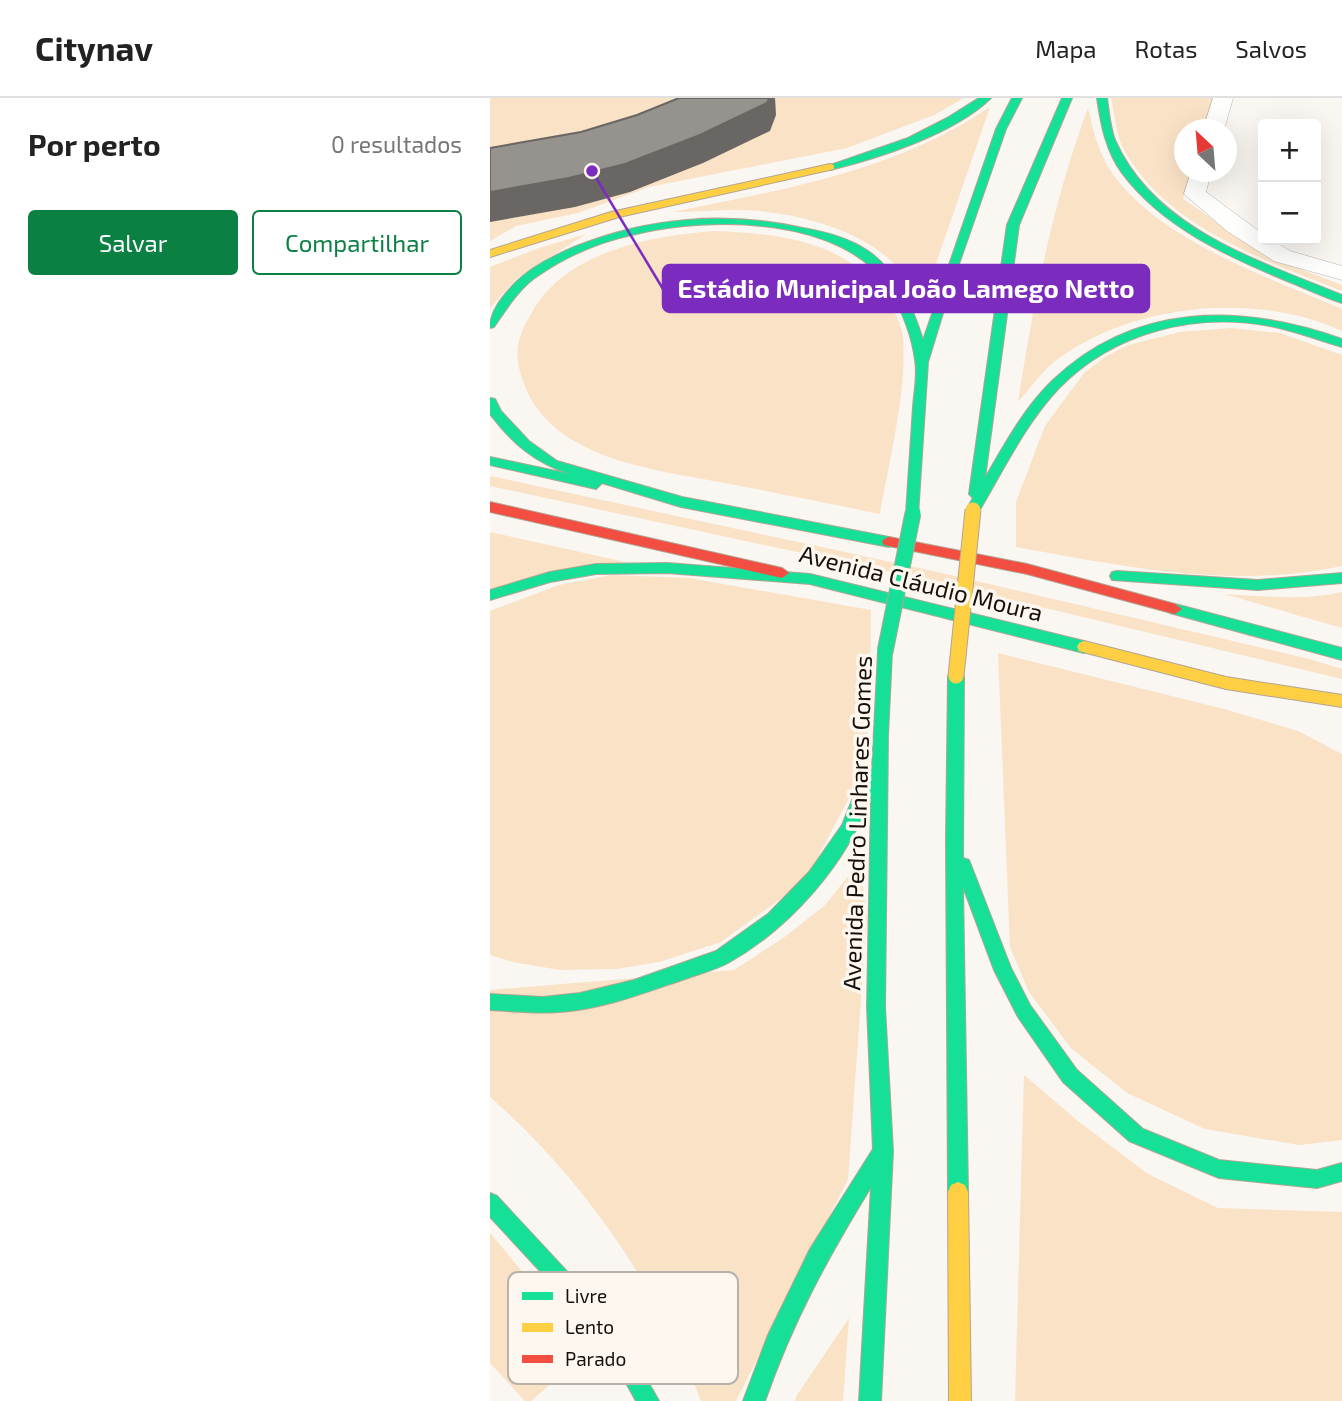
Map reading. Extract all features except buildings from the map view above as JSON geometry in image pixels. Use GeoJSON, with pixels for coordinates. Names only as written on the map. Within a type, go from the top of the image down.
{"type":"FeatureCollection","features":[{"type":"Feature","properties":{"kind":"main road"},"geometry":{"type":"LineString","coordinates":[[490,254],[537,236],[613,214],[856,161],[957,119],[986,98]]}},
{"type":"Feature","properties":{"kind":"main road","name":"Avenida Pedro Linhares Gomes"},"geometry":{"type":"LineString","coordinates":[[870,1401],[883,1151],[876,1007],[880,736],[885,652],[913,513],[922,362],[996,142],[1017,98]]}},
{"type":"Feature","properties":{"kind":"main road"},"geometry":{"type":"LineString","coordinates":[[960,1401],[954,840],[956,676],[973,510],[1013,225],[1067,98]]}},
{"type":"Feature","properties":{"kind":"main road"},"geometry":{"type":"LineString","coordinates":[[1102,98],[1105,122],[1116,150],[1128,172],[1145,193],[1177,219],[1224,250],[1342,299]]}},
{"type":"Feature","properties":{"kind":"main road"},"geometry":{"type":"LineString","coordinates":[[490,324],[508,297],[533,273],[571,251],[665,224],[753,222],[796,226],[836,240],[869,257],[896,285],[913,321],[922,362]]}},
{"type":"Feature","properties":{"kind":"main road"},"geometry":{"type":"LineString","coordinates":[[973,510],[1028,420],[1056,384],[1085,357],[1118,339],[1159,326],[1208,318],[1254,318],[1307,328],[1342,343]]}},
{"type":"Feature","properties":{"kind":"main road"},"geometry":{"type":"LineString","coordinates":[[490,402],[496,413],[524,444],[552,464],[681,502]]}},
{"type":"Feature","properties":{"kind":"main road","name":"Avenida Cláudio Moura"},"geometry":{"type":"LineString","coordinates":[[490,461],[681,502],[1027,569],[1342,653]]}},
{"type":"Feature","properties":{"kind":"main road","name":"Avenida Cláudio Moura"},"geometry":{"type":"LineString","coordinates":[[490,507],[810,579],[1226,682],[1342,701]]}},
{"type":"Feature","properties":{"kind":"main road"},"geometry":{"type":"LineString","coordinates":[[490,595],[550,577],[596,569],[667,568],[810,579]]}},
{"type":"Feature","properties":{"kind":"main road"},"geometry":{"type":"LineString","coordinates":[[1027,569],[1222,583],[1321,583],[1342,578]]}},
{"type":"Feature","properties":{"kind":"main road"},"geometry":{"type":"LineString","coordinates":[[1226,682],[1300,711]]}},
{"type":"Feature","properties":{"kind":"main road"},"geometry":{"type":"LineString","coordinates":[[490,1002],[544,1005],[617,995],[724,956],[777,917],[843,841],[861,807],[880,736]]}},
{"type":"Feature","properties":{"kind":"main road"},"geometry":{"type":"LineString","coordinates":[[954,840],[1003,970],[1024,1011],[1070,1076],[1136,1135],[1220,1169],[1317,1179],[1342,1172]]}},
{"type":"Feature","properties":{"kind":"main road"},"geometry":{"type":"LineString","coordinates":[[754,1401],[775,1342],[817,1256],[883,1151]]}},
{"type":"Feature","properties":{"kind":"main road"},"geometry":{"type":"LineString","coordinates":[[490,1203],[554,1272]]}},
{"type":"Feature","properties":{"kind":"main road"},"geometry":{"type":"LineString","coordinates":[[639,1384],[649,1401]]}},
{"type":"Feature","properties":{"kind":"street"},"geometry":{"type":"LineString","coordinates":[[1216,119],[1223,98]]}},
{"type":"Feature","properties":{"kind":"street"},"geometry":{"type":"LineString","coordinates":[[1198,182],[1195,194],[1235,226],[1282,256],[1342,273]]}},
{"type":"Feature","properties":{"kind":"shaded area"},"geometry":{"type":"Polygon","coordinates":[[[490,98],[964,98],[934,115],[847,148],[649,187],[578,213],[516,226],[490,241],[490,98]]]}},
{"type":"Feature","properties":{"kind":"shaded area"},"geometry":{"type":"Polygon","coordinates":[[[1111,98],[1216,98],[1209,119],[1174,119],[1174,182],[1189,182],[1183,199],[1268,257],[1342,285],[1342,291],[1250,253],[1192,221],[1166,201],[1143,177],[1124,150],[1117,132],[1111,98]]]}},
{"type":"Feature","properties":{"kind":"shaded area"},"geometry":{"type":"Polygon","coordinates":[[[990,107],[922,304],[902,272],[885,255],[853,235],[835,228],[797,217],[760,211],[673,212],[797,186],[877,163],[916,148],[990,107]]]}},
{"type":"Feature","properties":{"kind":"shaded area"},"geometry":{"type":"Polygon","coordinates":[[[1088,108],[1103,158],[1133,197],[1186,237],[1217,254],[1342,309],[1342,331],[1308,318],[1271,311],[1194,309],[1155,316],[1084,342],[1049,366],[1018,402],[1054,217],[1088,108]]]}},
{"type":"Feature","properties":{"kind":"shaded area"},"geometry":{"type":"Polygon","coordinates":[[[714,231],[786,238],[832,253],[853,264],[871,280],[892,308],[902,333],[904,359],[896,426],[880,514],[675,474],[612,458],[583,446],[558,430],[537,408],[523,381],[517,351],[524,326],[551,288],[591,259],[615,250],[665,237],[714,231]]]}},
{"type":"Feature","properties":{"kind":"shaded area"},"geometry":{"type":"Polygon","coordinates":[[[586,234],[517,278],[490,308],[490,267],[586,234]]]}},
{"type":"Feature","properties":{"kind":"shaded area"},"geometry":{"type":"Polygon","coordinates":[[[1231,328],[1280,333],[1342,355],[1342,566],[1302,573],[1220,576],[1138,568],[1016,547],[1016,502],[1045,426],[1084,373],[1105,357],[1128,345],[1180,332],[1231,328]]]}},
{"type":"Feature","properties":{"kind":"shaded area"},"geometry":{"type":"Polygon","coordinates":[[[490,476],[942,573],[1309,659],[1342,669],[1342,679],[941,583],[490,486],[490,476]]]}},
{"type":"Feature","properties":{"kind":"shaded area"},"geometry":{"type":"Polygon","coordinates":[[[490,532],[625,562],[490,589],[490,532]]]}},
{"type":"Feature","properties":{"kind":"shaded area"},"geometry":{"type":"Polygon","coordinates":[[[612,575],[689,578],[871,610],[870,721],[856,785],[805,881],[721,942],[659,962],[617,969],[560,970],[513,962],[490,955],[490,611],[559,585],[612,575]]]}},
{"type":"Feature","properties":{"kind":"shaded area"},"geometry":{"type":"Polygon","coordinates":[[[1342,592],[1342,628],[1224,594],[1298,597],[1342,592]]]}},
{"type":"Feature","properties":{"kind":"shaded area"},"geometry":{"type":"Polygon","coordinates":[[[998,653],[1224,709],[1298,731],[1342,754],[1342,1140],[1299,1145],[1205,1129],[1127,1093],[1071,1048],[1029,992],[1010,947],[998,653]]]}},
{"type":"Feature","properties":{"kind":"shaded area"},"geometry":{"type":"Polygon","coordinates":[[[860,862],[867,917],[848,1179],[736,1401],[701,1401],[694,1384],[738,1384],[738,1272],[637,1272],[586,1198],[556,1162],[490,1097],[490,990],[734,970],[786,936],[825,905],[860,862]]]}},
{"type":"Feature","properties":{"kind":"shaded area"},"geometry":{"type":"Polygon","coordinates":[[[1024,1075],[1078,1121],[1148,1174],[1218,1208],[1342,1212],[1342,1401],[1015,1401],[1024,1075]]]}},
{"type":"Feature","properties":{"kind":"shaded area"},"geometry":{"type":"Polygon","coordinates":[[[490,1233],[523,1272],[508,1272],[508,1383],[490,1363],[490,1233]]]}},
{"type":"Feature","properties":{"kind":"shaded area"},"geometry":{"type":"Polygon","coordinates":[[[849,1318],[843,1401],[795,1401],[797,1395],[849,1318]]]}},
{"type":"Feature","properties":{"kind":"shaded area"},"geometry":{"type":"Polygon","coordinates":[[[509,1384],[550,1384],[531,1401],[525,1401],[509,1384]]]}},
{"type":"Feature","properties":{"kind":"traffic: fast"},"geometry":{"type":"LineString","coordinates":[[830,167],[871,156],[911,140],[950,121],[986,98]]}},
{"type":"Feature","properties":{"kind":"traffic: fast"},"geometry":{"type":"LineString","coordinates":[[913,513],[922,362],[945,287],[1001,129],[1017,98]]}},
{"type":"Feature","properties":{"kind":"traffic: fast"},"geometry":{"type":"LineString","coordinates":[[976,494],[1013,225],[1067,98]]}},
{"type":"Feature","properties":{"kind":"traffic: fast"},"geometry":{"type":"LineString","coordinates":[[1102,98],[1110,140],[1126,171],[1149,197],[1208,240],[1277,273],[1342,299]]}},
{"type":"Feature","properties":{"kind":"traffic: fast"},"geometry":{"type":"LineString","coordinates":[[490,324],[528,277],[566,254],[634,230],[706,221],[742,222],[821,235],[865,254],[898,293],[910,319],[922,362]]}},
{"type":"Feature","properties":{"kind":"traffic: fast"},"geometry":{"type":"LineString","coordinates":[[973,510],[1031,414],[1043,399],[1085,359],[1118,339],[1154,326],[1191,319],[1229,318],[1306,330],[1342,343]]}},
{"type":"Feature","properties":{"kind":"traffic: fast"},"geometry":{"type":"LineString","coordinates":[[490,402],[496,413],[524,444],[552,464],[681,502],[889,542]]}},
{"type":"Feature","properties":{"kind":"traffic: fast"},"geometry":{"type":"LineString","coordinates":[[490,461],[596,484]]}},
{"type":"Feature","properties":{"kind":"traffic: fast"},"geometry":{"type":"LineString","coordinates":[[885,652],[913,513]]}},
{"type":"Feature","properties":{"kind":"traffic: fast"},"geometry":{"type":"LineString","coordinates":[[490,595],[550,577],[596,569],[667,568],[810,579],[1084,647]]}},
{"type":"Feature","properties":{"kind":"traffic: fast"},"geometry":{"type":"LineString","coordinates":[[1117,576],[1258,585],[1342,578]]}},
{"type":"Feature","properties":{"kind":"traffic: fast"},"geometry":{"type":"LineString","coordinates":[[1175,609],[1342,654]]}},
{"type":"Feature","properties":{"kind":"traffic: fast"},"geometry":{"type":"LineString","coordinates":[[870,1401],[883,1151],[876,1007],[880,736],[885,652]]}},
{"type":"Feature","properties":{"kind":"traffic: fast"},"geometry":{"type":"LineString","coordinates":[[956,676],[954,840],[958,1192]]}},
{"type":"Feature","properties":{"kind":"traffic: fast"},"geometry":{"type":"LineString","coordinates":[[490,1002],[543,1005],[580,1002],[652,982],[723,957],[774,919],[815,877],[848,829],[870,775]]}},
{"type":"Feature","properties":{"kind":"traffic: fast"},"geometry":{"type":"LineString","coordinates":[[963,865],[1003,970],[1024,1011],[1070,1076],[1136,1135],[1219,1169],[1317,1179],[1342,1172]]}},
{"type":"Feature","properties":{"kind":"traffic: fast"},"geometry":{"type":"LineString","coordinates":[[754,1401],[775,1342],[817,1256],[882,1152]]}},
{"type":"Feature","properties":{"kind":"traffic: fast"},"geometry":{"type":"LineString","coordinates":[[490,1203],[554,1272]]}},
{"type":"Feature","properties":{"kind":"traffic: fast"},"geometry":{"type":"LineString","coordinates":[[638,1384],[648,1401]]}},
{"type":"Feature","properties":{"kind":"traffic: slow"},"geometry":{"type":"LineString","coordinates":[[490,254],[615,214],[830,167]]}},
{"type":"Feature","properties":{"kind":"traffic: slow"},"geometry":{"type":"LineString","coordinates":[[956,676],[973,510]]}},
{"type":"Feature","properties":{"kind":"traffic: slow"},"geometry":{"type":"LineString","coordinates":[[1084,647],[1226,683],[1342,701]]}},
{"type":"Feature","properties":{"kind":"traffic: slow"},"geometry":{"type":"LineString","coordinates":[[958,1192],[960,1401]]}},
{"type":"Feature","properties":{"kind":"traffic: jam"},"geometry":{"type":"LineString","coordinates":[[490,507],[782,573]]}},
{"type":"Feature","properties":{"kind":"traffic: jam"},"geometry":{"type":"LineString","coordinates":[[889,542],[1027,569],[1175,609]]}},
{"type":"Feature","properties":{"kind":"place","name":"Estádio Municipal João Lamego Netto"},"geometry":{"type":"Point","coordinates":[592,171]}}]}
